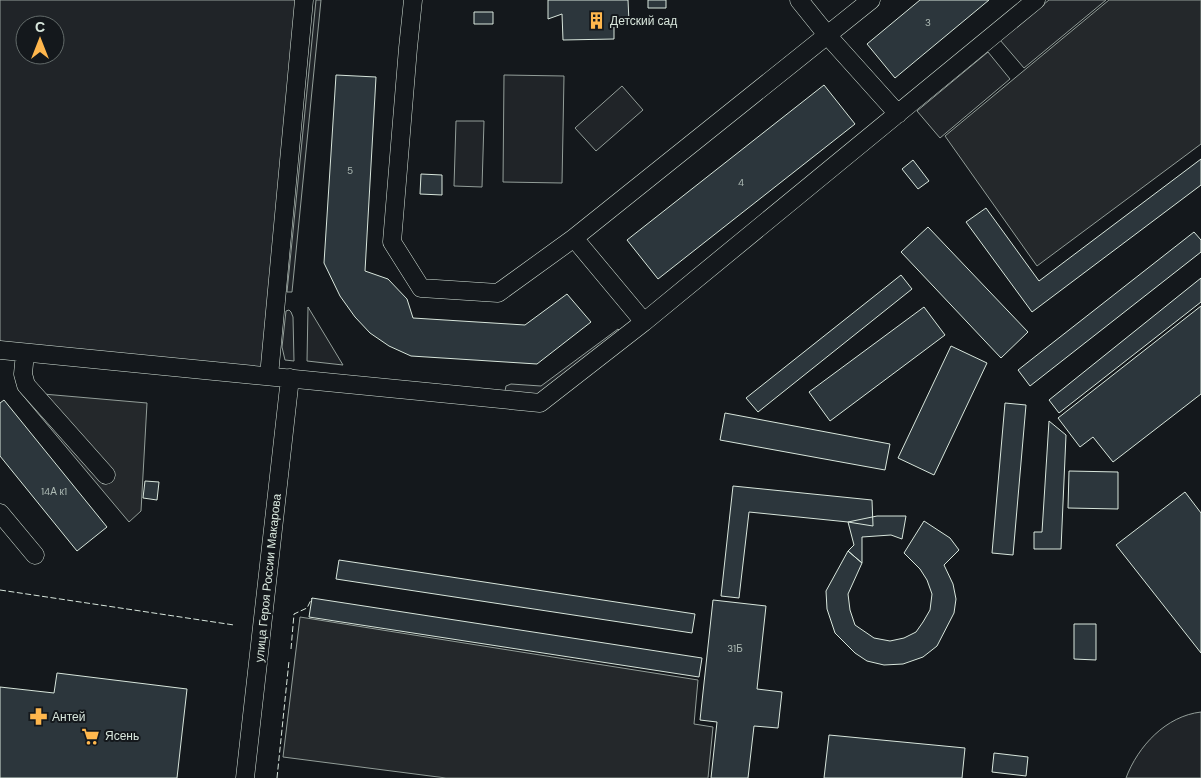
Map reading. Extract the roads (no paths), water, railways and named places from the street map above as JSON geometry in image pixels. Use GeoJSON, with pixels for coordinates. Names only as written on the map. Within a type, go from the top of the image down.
{"type":"FeatureCollection","features":[{"type":"Feature","properties":{"kind":"street"},"geometry":{"type":"LineString","coordinates":[[269,376],[304,0]]}},
{"type":"Feature","properties":{"kind":"street"},"geometry":{"type":"LineString","coordinates":[[413,0],[392,242],[421,288],[498,294],[574,238],[871,0]]}},
{"type":"Feature","properties":{"kind":"street"},"geometry":{"type":"LineString","coordinates":[[799,0],[828,36],[898,114]]}},
{"type":"Feature","properties":{"kind":"street"},"geometry":{"type":"LineString","coordinates":[[0,350],[540,402],[644,322],[1036,0]]}},
{"type":"Feature","properties":{"kind":"street"},"geometry":{"type":"LineString","coordinates":[[574,238],[644,322]]}},
{"type":"Feature","properties":{"kind":"street"},"geometry":{"type":"LineString","coordinates":[[25,353],[23,374],[26,385],[106,475]]}},
{"type":"Feature","properties":{"kind":"street","name":"улица Героя России Макарова"},"geometry":{"type":"LineString","coordinates":[[245,778],[290,378]]}},
{"type":"Feature","properties":{"kind":"street"},"geometry":{"type":"LineString","coordinates":[[0,513],[35,555]]}},
{"type":"Feature","properties":{"kind":"place","name":"Детский сад"},"geometry":{"type":"Point","coordinates":[596,21]}},
{"type":"Feature","properties":{"kind":"place","name":"Антей"},"geometry":{"type":"Point","coordinates":[38,717]}},
{"type":"Feature","properties":{"kind":"place","name":"Ясень"},"geometry":{"type":"Point","coordinates":[91,736]}}]}
